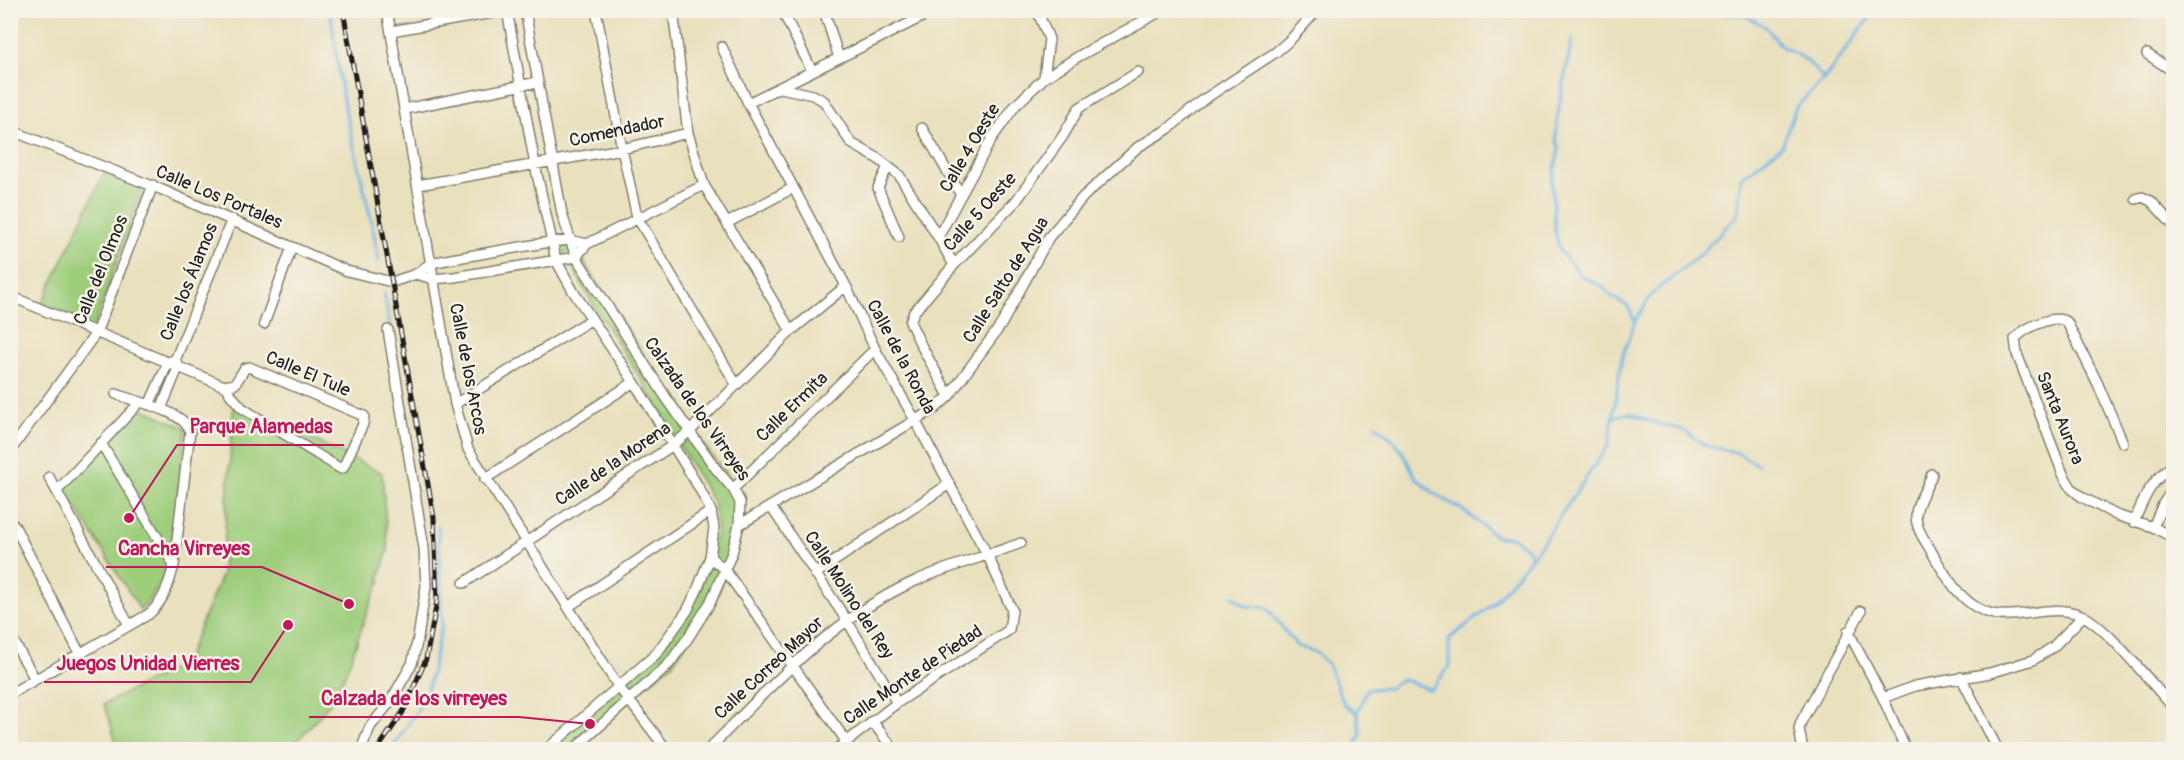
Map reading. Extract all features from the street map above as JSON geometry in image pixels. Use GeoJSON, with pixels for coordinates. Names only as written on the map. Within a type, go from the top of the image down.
{"type":"FeatureCollection","features":[{"type":"Feature","properties":{"kind":"street","name":"Calle de los Arcos"},"geometry":{"type":"LineString","coordinates":[[387,10],[455,404],[468,449],[618,686],[667,750]]}},
{"type":"Feature","properties":{"kind":"street"},"geometry":{"type":"LineString","coordinates":[[525,10],[562,214],[570,240]]}},
{"type":"Feature","properties":{"kind":"street"},"geometry":{"type":"LineString","coordinates":[[596,10],[637,217],[736,384]]}},
{"type":"Feature","properties":{"kind":"street"},"geometry":{"type":"LineString","coordinates":[[673,10],[687,133],[704,185],[791,331]]}},
{"type":"Feature","properties":{"kind":"street"},"geometry":{"type":"LineString","coordinates":[[782,10],[812,71]]}},
{"type":"Feature","properties":{"kind":"street"},"geometry":{"type":"LineString","coordinates":[[824,10],[839,58]]}},
{"type":"Feature","properties":{"kind":"street"},"geometry":{"type":"LineString","coordinates":[[1037,10],[1049,39],[1044,78]]}},
{"type":"Feature","properties":{"kind":"street","name":"Calle 4 Oeste"},"geometry":{"type":"LineString","coordinates":[[938,237],[992,138],[1015,106],[1044,78],[1163,10]]}},
{"type":"Feature","properties":{"kind":"street","name":"Calle Salto de Agua"},"geometry":{"type":"LineString","coordinates":[[739,525],[936,408],[949,396],[1001,325],[1049,237],[1083,197],[1138,147],[1168,129],[1203,100],[1276,52],[1317,10]]}},
{"type":"Feature","properties":{"kind":"street"},"geometry":{"type":"LineString","coordinates":[[391,31],[507,11],[550,242]]}},
{"type":"Feature","properties":{"kind":"street"},"geometry":{"type":"LineString","coordinates":[[748,103],[924,14]]}},
{"type":"Feature","properties":{"kind":"street","name":"Calle de la Ronda"},"geometry":{"type":"LineString","coordinates":[[722,47],[748,103],[846,286],[875,349],[988,556],[1012,610],[1009,630]]}},
{"type":"Feature","properties":{"kind":"street"},"geometry":{"type":"LineString","coordinates":[[2147,54],[2174,72]]}},
{"type":"Feature","properties":{"kind":"street","name":"Calle 5 Oeste"},"geometry":{"type":"LineString","coordinates":[[949,396],[921,347],[910,322],[914,312],[954,265],[1016,201],[1063,136],[1079,108],[1138,72]]}},
{"type":"Feature","properties":{"kind":"street"},"geometry":{"type":"LineString","coordinates":[[405,109],[538,82]]}},
{"type":"Feature","properties":{"kind":"street"},"geometry":{"type":"LineString","coordinates":[[781,88],[813,95],[824,101],[851,143],[888,166],[898,175],[954,265]]}},
{"type":"Feature","properties":{"kind":"street"},"geometry":{"type":"LineString","coordinates":[[922,128],[961,195]]}},
{"type":"Feature","properties":{"kind":"street","name":"Calle Los Portales"},"geometry":{"type":"LineString","coordinates":[[10,130],[153,186],[346,271],[366,277],[392,282],[416,274],[431,263],[550,242],[570,240],[587,244]]}},
{"type":"Feature","properties":{"kind":"street","name":"Comendador"},"geometry":{"type":"LineString","coordinates":[[418,185],[622,149],[687,133]]}},
{"type":"Feature","properties":{"kind":"street"},"geometry":{"type":"LineString","coordinates":[[888,166],[878,188],[899,237]]}},
{"type":"Feature","properties":{"kind":"street"},"geometry":{"type":"LineString","coordinates":[[416,274],[433,279],[576,257],[587,244],[704,185]]}},
{"type":"Feature","properties":{"kind":"street","name":"Calle del Olmos"},"geometry":{"type":"LineString","coordinates":[[10,451],[96,333],[153,186]]}},
{"type":"Feature","properties":{"kind":"street"},"geometry":{"type":"LineString","coordinates":[[727,223],[793,188]]}},
{"type":"Feature","properties":{"kind":"street"},"geometry":{"type":"LineString","coordinates":[[2136,200],[2142,197],[2151,201],[2174,226]]}},
{"type":"Feature","properties":{"kind":"street","name":"Calle los Álamos"},"geometry":{"type":"LineString","coordinates":[[161,409],[174,363],[232,219]]}},
{"type":"Feature","properties":{"kind":"street","name":"Calzada de los Virreyes"},"geometry":{"type":"LineString","coordinates":[[570,240],[576,257],[665,396],[740,502],[736,540],[725,570],[703,615],[669,664],[573,750]]}},
{"type":"Feature","properties":{"kind":"street","name":"Calzada de los Virreyes"},"geometry":{"type":"LineString","coordinates":[[546,750],[656,654],[687,611],[706,570],[714,537],[711,511],[698,486],[634,382],[591,318],[556,260],[550,242]]}},
{"type":"Feature","properties":{"kind":"street"},"geometry":{"type":"LineString","coordinates":[[264,324],[292,247]]}},
{"type":"Feature","properties":{"kind":"street","name":"Calle de la Morena"},"geometry":{"type":"LineString","coordinates":[[464,583],[673,445],[791,331],[846,286]]}},
{"type":"Feature","properties":{"kind":"street"},"geometry":{"type":"LineString","coordinates":[[10,296],[227,387]]}},
{"type":"Feature","properties":{"kind":"street"},"geometry":{"type":"LineString","coordinates":[[455,404],[591,318]]}},
{"type":"Feature","properties":{"kind":"street","name":"Santa Aurora"},"geometry":{"type":"LineString","coordinates":[[2123,443],[2071,326],[2063,319],[2055,318],[2021,332],[2015,339],[2017,354],[2063,474],[2072,489],[2093,504],[2134,522],[2153,527],[2174,538]]}},
{"type":"Feature","properties":{"kind":"street"},"geometry":{"type":"LineString","coordinates":[[361,750],[370,728],[390,702],[412,664],[426,586],[424,548],[388,330]]}},
{"type":"Feature","properties":{"kind":"street","name":"Calle Ermita"},"geometry":{"type":"LineString","coordinates":[[733,489],[875,349]]}},
{"type":"Feature","properties":{"kind":"street","name":"Calle los Álamos"},"geometry":{"type":"LineString","coordinates":[[57,490],[101,443],[144,403],[174,363]]}},
{"type":"Feature","properties":{"kind":"street","name":"Calle El Tule"},"geometry":{"type":"LineString","coordinates":[[249,367],[364,416],[363,424],[343,468],[341,469],[242,408],[227,387],[235,384],[245,368],[249,367]]}},
{"type":"Feature","properties":{"kind":"street"},"geometry":{"type":"LineString","coordinates":[[485,479],[634,382]]}},
{"type":"Feature","properties":{"kind":"street"},"geometry":{"type":"LineString","coordinates":[[10,694],[129,625],[158,606],[164,596],[174,565],[190,431],[186,423],[161,409],[116,394]]}},
{"type":"Feature","properties":{"kind":"street"},"geometry":{"type":"LineString","coordinates":[[101,443],[174,565]]}},
{"type":"Feature","properties":{"kind":"street"},"geometry":{"type":"LineString","coordinates":[[2134,522],[2152,484],[2166,469],[2174,465]]}},
{"type":"Feature","properties":{"kind":"street"},"geometry":{"type":"LineString","coordinates":[[1932,474],[1919,501],[1916,514],[1917,527],[1959,594],[1976,607],[1997,615],[2019,615],[2055,610],[2083,616],[2109,637],[2174,708]]}},
{"type":"Feature","properties":{"kind":"street"},"geometry":{"type":"LineString","coordinates":[[49,477],[129,625]]}},
{"type":"Feature","properties":{"kind":"street"},"geometry":{"type":"LineString","coordinates":[[815,574],[949,484]]}},
{"type":"Feature","properties":{"kind":"street"},"geometry":{"type":"LineString","coordinates":[[2153,527],[2172,491]]}},
{"type":"Feature","properties":{"kind":"street","name":"Calle Molino del Rey"},"geometry":{"type":"LineString","coordinates":[[771,507],[846,619],[897,703]]}},
{"type":"Feature","properties":{"kind":"street"},"geometry":{"type":"LineString","coordinates":[[568,607],[711,511]]}},
{"type":"Feature","properties":{"kind":"street"},"geometry":{"type":"LineString","coordinates":[[14,525],[80,654]]}},
{"type":"Feature","properties":{"kind":"street","name":"Calle Correo Mayor"},"geometry":{"type":"LineString","coordinates":[[708,750],[791,666],[846,619],[914,581],[1021,543]]}},
{"type":"Feature","properties":{"kind":"street"},"geometry":{"type":"LineString","coordinates":[[710,556],[725,570],[846,741]]}},
{"type":"Feature","properties":{"kind":"street"},"geometry":{"type":"LineString","coordinates":[[1803,750],[1799,729],[1801,722],[1848,631],[1861,611]]}},
{"type":"Feature","properties":{"kind":"street"},"geometry":{"type":"LineString","coordinates":[[1883,698],[1915,686],[2009,669],[2033,660],[2053,647],[2083,616]]}},
{"type":"Feature","properties":{"kind":"street","name":"Calle Monte de Piedad"},"geometry":{"type":"LineString","coordinates":[[836,750],[897,703],[1009,630]]}},
{"type":"Feature","properties":{"kind":"street"},"geometry":{"type":"LineString","coordinates":[[1848,631],[1883,698],[1906,750]]}},
{"type":"Feature","properties":{"kind":"street"},"geometry":{"type":"LineString","coordinates":[[10,635],[35,679]]}},
{"type":"Feature","properties":{"kind":"street"},"geometry":{"type":"LineString","coordinates":[[1961,678],[1998,750]]}},
{"type":"Feature","properties":{"kind":"street"},"geometry":{"type":"LineString","coordinates":[[872,721],[894,750]]}},
{"type":"Feature","properties":{"kind":"green space"},"geometry":{"type":"Polygon","coordinates":[[[104,173],[143,187],[94,327],[42,304],[104,173]]]}},
{"type":"Feature","properties":{"kind":"green space"},"geometry":{"type":"Polygon","coordinates":[[[572,242],[688,426],[743,494],[738,541],[715,601],[673,663],[634,695],[622,684],[657,653],[689,610],[717,532],[714,504],[640,377],[597,311],[561,246],[572,242]]]}},
{"type":"Feature","properties":{"kind":"green space"},"geometry":{"type":"Polygon","coordinates":[[[234,401],[382,473],[388,550],[379,579],[381,580],[348,668],[334,696],[319,717],[289,749],[118,749],[104,704],[185,663],[222,574],[234,401]]]}},
{"type":"Feature","properties":{"kind":"green space"},"geometry":{"type":"Polygon","coordinates":[[[141,408],[186,428],[172,547],[162,581],[141,611],[64,489],[141,408]]]}},
{"type":"Feature","properties":{"kind":"green space"},"geometry":{"type":"Polygon","coordinates":[[[619,686],[631,698],[575,749],[548,750],[619,686]]]}},
{"type":"Feature","properties":{"kind":"waterway"},"geometry":{"type":"LineString","coordinates":[[330,10],[343,100],[379,261]]}},
{"type":"Feature","properties":{"kind":"waterway"},"geometry":{"type":"LineString","coordinates":[[1720,10],[1724,14],[1744,15],[1766,27],[1781,46],[1805,59],[1824,79]]}},
{"type":"Feature","properties":{"kind":"waterway"},"geometry":{"type":"LineString","coordinates":[[1353,750],[1361,734],[1357,713],[1367,689],[1390,688],[1402,679],[1431,690],[1449,667],[1449,639],[1493,604],[1536,552],[1609,444],[1622,357],[1636,319],[1653,293],[1702,253],[1738,214],[1741,178],[1782,146],[1796,107],[1824,79],[1875,10]]}},
{"type":"Feature","properties":{"kind":"waterway"},"geometry":{"type":"LineString","coordinates":[[1572,39],[1558,114],[1556,137],[1559,149],[1552,182],[1555,232],[1560,251],[1582,277],[1602,286],[1612,297],[1628,306],[1635,322]]}},
{"type":"Feature","properties":{"kind":"waterway"},"geometry":{"type":"LineString","coordinates":[[384,293],[391,330]]}},
{"type":"Feature","properties":{"kind":"waterway"},"geometry":{"type":"LineString","coordinates":[[1613,417],[1630,413],[1652,422],[1683,430],[1706,446],[1736,452],[1758,465]]}},
{"type":"Feature","properties":{"kind":"waterway"},"geometry":{"type":"LineString","coordinates":[[1375,425],[1391,438],[1403,453],[1416,478],[1497,537],[1512,537],[1528,549],[1531,558]]}},
{"type":"Feature","properties":{"kind":"waterway"},"geometry":{"type":"LineString","coordinates":[[391,750],[426,697],[442,624],[438,526]]}},
{"type":"Feature","properties":{"kind":"waterway"},"geometry":{"type":"LineString","coordinates":[[1233,596],[1246,606],[1267,608],[1297,646],[1315,652],[1328,664],[1344,704],[1357,713]]}},
{"type":"Feature","properties":{"kind":"railway"},"geometry":{"type":"LineString","coordinates":[[343,10],[434,518],[437,601],[426,659],[403,712],[377,750]]}},
{"type":"Feature","properties":{"kind":"place","name":"Parque Alamedas"},"geometry":{"type":"Point","coordinates":[129,518]}},
{"type":"Feature","properties":{"kind":"place","name":"Cancha Virreyes"},"geometry":{"type":"Point","coordinates":[349,604]}},
{"type":"Feature","properties":{"kind":"place","name":"Juegos Unidad Vierres"},"geometry":{"type":"Point","coordinates":[288,625]}},
{"type":"Feature","properties":{"kind":"place","name":"Calzada de los virreyes"},"geometry":{"type":"Point","coordinates":[590,724]}}]}
